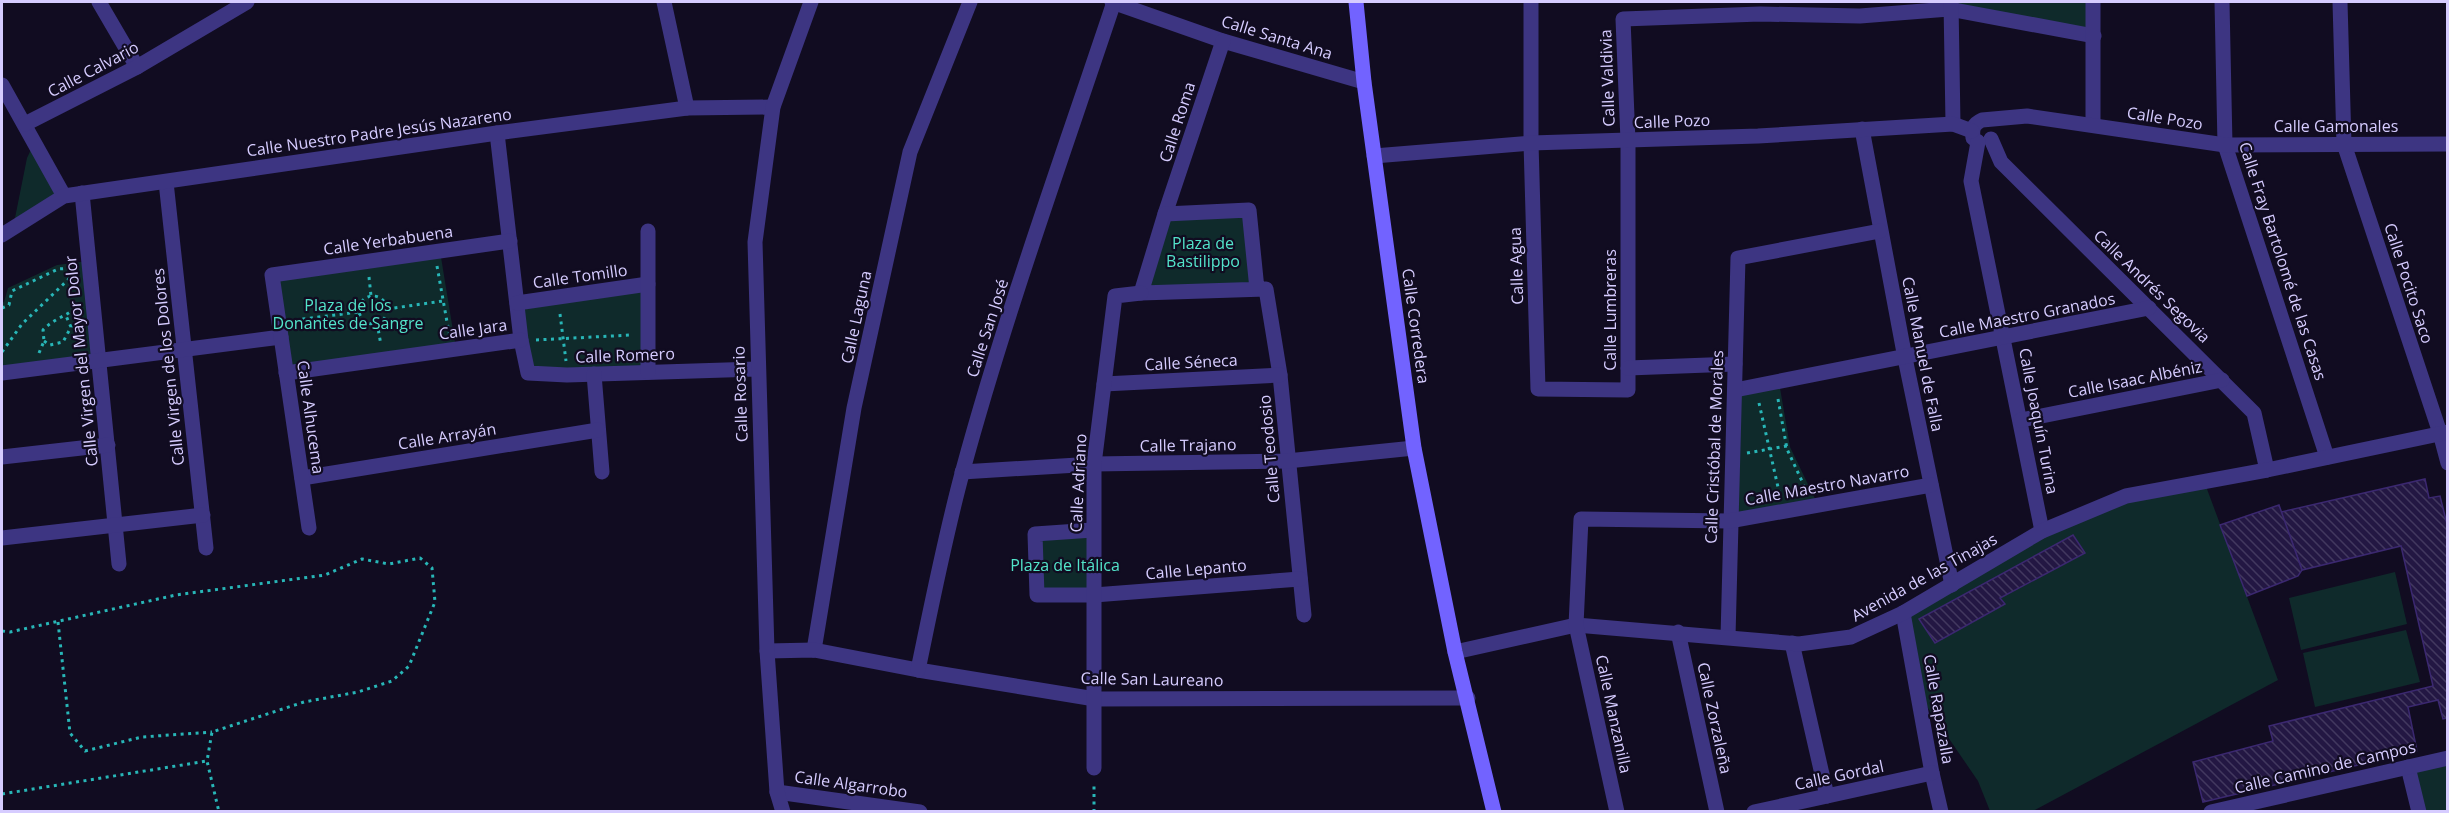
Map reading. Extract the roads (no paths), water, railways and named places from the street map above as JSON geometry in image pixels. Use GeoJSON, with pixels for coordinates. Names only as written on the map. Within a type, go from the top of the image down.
{"type":"FeatureCollection","features":[{"type":"Feature","properties":{"kind":"street"},"geometry":{"type":"LineString","coordinates":[[99,2],[137,67]]}},
{"type":"Feature","properties":{"kind":"street","name":"Calle Calvario"},"geometry":{"type":"LineString","coordinates":[[25,124],[137,67],[247,2]]}},
{"type":"Feature","properties":{"kind":"street"},"geometry":{"type":"LineString","coordinates":[[664,2],[687,108]]}},
{"type":"Feature","properties":{"kind":"street","name":"Calle Rosario"},"geometry":{"type":"LineString","coordinates":[[783,812],[777,792],[767,651],[755,242],[773,107],[811,2]]}},
{"type":"Feature","properties":{"kind":"street","name":"Calle Laguna"},"geometry":{"type":"LineString","coordinates":[[814,650],[854,408],[910,152],[970,2]]}},
{"type":"Feature","properties":{"kind":"street","name":"Calle Santa Ana"},"geometry":{"type":"LineString","coordinates":[[1113,2],[1222,41],[1364,82]]}},
{"type":"Feature","properties":{"kind":"street","name":"Calle San José"},"geometry":{"type":"LineString","coordinates":[[918,670],[937,576],[962,472],[997,351],[1113,2]]}},
{"type":"Feature","properties":{"kind":"street","name":"Calle Corredera"},"geometry":{"type":"LineString","coordinates":[[1356,2],[1364,82],[1414,448],[1455,652],[1494,812]]}},
{"type":"Feature","properties":{"kind":"street","name":"Calle Agua"},"geometry":{"type":"LineString","coordinates":[[1531,2],[1530,142],[1538,389]]}},
{"type":"Feature","properties":{"kind":"street"},"geometry":{"type":"LineString","coordinates":[[2093,2],[2094,125]]}},
{"type":"Feature","properties":{"kind":"street","name":"Calle Fray Bartolomé de las Casas"},"geometry":{"type":"LineString","coordinates":[[2222,2],[2225,145],[2327,457]]}},
{"type":"Feature","properties":{"kind":"street","name":"Calle Pocito Saco"},"geometry":{"type":"LineString","coordinates":[[2340,2],[2344,144],[2444,432],[2448,463]]}},
{"type":"Feature","properties":{"kind":"street"},"geometry":{"type":"LineString","coordinates":[[1950,5],[1953,124]]}},
{"type":"Feature","properties":{"kind":"street","name":"Calle Valdivia"},"geometry":{"type":"LineString","coordinates":[[1628,141],[1623,19],[1662,9],[1860,9],[1950,5],[2094,36]]}},
{"type":"Feature","properties":{"kind":"street","name":"Calle Roma"},"geometry":{"type":"LineString","coordinates":[[1165,214],[1222,41]]}},
{"type":"Feature","properties":{"kind":"street"},"geometry":{"type":"LineString","coordinates":[[2,85],[64,196]]}},
{"type":"Feature","properties":{"kind":"street","name":"Calle Nuestro Padre Jesús Nazareno"},"geometry":{"type":"LineString","coordinates":[[2,235],[64,196],[82,193],[687,108],[773,107]]}},
{"type":"Feature","properties":{"kind":"street","name":"Calle Pozo"},"geometry":{"type":"LineString","coordinates":[[1374,156],[1530,142],[1628,141],[1953,124],[1984,133],[2027,116],[2225,145]]}},
{"type":"Feature","properties":{"kind":"street","name":"Calle Manuel de Falla"},"geometry":{"type":"LineString","coordinates":[[1862,129],[1905,358],[1952,585]]}},
{"type":"Feature","properties":{"kind":"street"},"geometry":{"type":"LineString","coordinates":[[497,133],[521,340]]}},
{"type":"Feature","properties":{"kind":"street","name":"Calle Andrés Segovia"},"geometry":{"type":"LineString","coordinates":[[1984,133],[2001,162],[2254,413],[2267,470]]}},
{"type":"Feature","properties":{"kind":"street","name":"Calle Joaquín Turina"},"geometry":{"type":"LineString","coordinates":[[1984,133],[1971,181],[2042,531]]}},
{"type":"Feature","properties":{"kind":"street","name":"Calle Lumbreras"},"geometry":{"type":"LineString","coordinates":[[1538,389],[1628,390],[1628,141]]}},
{"type":"Feature","properties":{"kind":"street","name":"Calle Gamonales"},"geometry":{"type":"LineString","coordinates":[[2225,145],[2448,144]]}},
{"type":"Feature","properties":{"kind":"street","name":"Calle Virgen de los Dolores"},"geometry":{"type":"LineString","coordinates":[[166,182],[206,548]]}},
{"type":"Feature","properties":{"kind":"street","name":"Calle Virgen del Mayor Dolor"},"geometry":{"type":"LineString","coordinates":[[82,193],[86,264],[93,295],[119,564]]}},
{"type":"Feature","properties":{"kind":"street"},"geometry":{"type":"LineString","coordinates":[[1249,210],[1257,289],[1141,293],[1165,214],[1249,210]]}},
{"type":"Feature","properties":{"kind":"street"},"geometry":{"type":"LineString","coordinates":[[648,231],[648,372]]}},
{"type":"Feature","properties":{"kind":"street","name":"Calle Cristóbal de Morales"},"geometry":{"type":"LineString","coordinates":[[1728,637],[1729,520],[1736,390],[1738,258],[1880,231]]}},
{"type":"Feature","properties":{"kind":"street","name":"Calle Yerbabuena"},"geometry":{"type":"LineString","coordinates":[[272,275],[510,242]]}},
{"type":"Feature","properties":{"kind":"street","name":"Calle Alhucema"},"geometry":{"type":"LineString","coordinates":[[272,275],[309,528]]}},
{"type":"Feature","properties":{"kind":"street","name":"Calle Tomillo"},"geometry":{"type":"LineString","coordinates":[[517,303],[648,284]]}},
{"type":"Feature","properties":{"kind":"street","name":"Calle Teodosio"},"geometry":{"type":"LineString","coordinates":[[1257,289],[1266,289],[1280,375],[1304,615]]}},
{"type":"Feature","properties":{"kind":"street","name":"Calle Adriano"},"geometry":{"type":"LineString","coordinates":[[1094,768],[1094,464],[1115,296],[1141,293]]}},
{"type":"Feature","properties":{"kind":"street","name":"Calle Maestro Granados"},"geometry":{"type":"LineString","coordinates":[[1736,390],[2149,308]]}},
{"type":"Feature","properties":{"kind":"street"},"geometry":{"type":"LineString","coordinates":[[2,373],[185,350],[280,330]]}},
{"type":"Feature","properties":{"kind":"street","name":"Calle Romero"},"geometry":{"type":"LineString","coordinates":[[521,340],[528,373],[567,375],[757,369]]}},
{"type":"Feature","properties":{"kind":"street","name":"Calle Jara"},"geometry":{"type":"LineString","coordinates":[[286,373],[521,340]]}},
{"type":"Feature","properties":{"kind":"street"},"geometry":{"type":"LineString","coordinates":[[1628,368],[1735,364]]}},
{"type":"Feature","properties":{"kind":"street"},"geometry":{"type":"LineString","coordinates":[[594,374],[602,472]]}},
{"type":"Feature","properties":{"kind":"street","name":"Calle Séneca"},"geometry":{"type":"LineString","coordinates":[[1104,384],[1280,375]]}},
{"type":"Feature","properties":{"kind":"street","name":"Calle Isaac Albéniz"},"geometry":{"type":"LineString","coordinates":[[2020,420],[2222,380]]}},
{"type":"Feature","properties":{"kind":"street","name":"Calle Arrayán"},"geometry":{"type":"LineString","coordinates":[[302,478],[598,430]]}},
{"type":"Feature","properties":{"kind":"street","name":"Avenida de las Tinajas"},"geometry":{"type":"LineString","coordinates":[[1455,652],[1576,625],[1792,643],[1851,637],[1903,613],[2042,531],[2126,496],[2267,470],[2444,432]]}},
{"type":"Feature","properties":{"kind":"street"},"geometry":{"type":"LineString","coordinates":[[2,457],[108,445]]}},
{"type":"Feature","properties":{"kind":"street","name":"Calle Trajano"},"geometry":{"type":"LineString","coordinates":[[962,472],[1094,464],[1287,462],[1414,448]]}},
{"type":"Feature","properties":{"kind":"street","name":"Calle Maestro Navarro"},"geometry":{"type":"LineString","coordinates":[[1581,519],[1729,520],[1931,485]]}},
{"type":"Feature","properties":{"kind":"street"},"geometry":{"type":"LineString","coordinates":[[2,538],[203,515]]}},
{"type":"Feature","properties":{"kind":"street","name":"Calle Manzanilla"},"geometry":{"type":"LineString","coordinates":[[1581,519],[1576,625],[1617,812]]}},
{"type":"Feature","properties":{"kind":"street"},"geometry":{"type":"LineString","coordinates":[[1093,531],[1035,534],[1037,595],[1094,595]]}},
{"type":"Feature","properties":{"kind":"street","name":"Calle Lepanto"},"geometry":{"type":"LineString","coordinates":[[1094,595],[1300,579]]}},
{"type":"Feature","properties":{"kind":"street","name":"Calle Rapazalla"},"geometry":{"type":"LineString","coordinates":[[1903,613],[1941,812]]}},
{"type":"Feature","properties":{"kind":"street","name":"Calle Zorzaleña"},"geometry":{"type":"LineString","coordinates":[[1678,632],[1717,812]]}},
{"type":"Feature","properties":{"kind":"street"},"geometry":{"type":"LineString","coordinates":[[1792,643],[1827,796]]}},
{"type":"Feature","properties":{"kind":"street","name":"Calle San Laureano"},"geometry":{"type":"LineString","coordinates":[[767,651],[814,650],[918,670],[1095,699],[1468,698]]}},
{"type":"Feature","properties":{"kind":"street","name":"Calle Camino de Campos"},"geometry":{"type":"LineString","coordinates":[[2211,812],[2448,758]]}},
{"type":"Feature","properties":{"kind":"street"},"geometry":{"type":"LineString","coordinates":[[2408,767],[2419,812]]}},
{"type":"Feature","properties":{"kind":"street","name":"Calle Gordal"},"geometry":{"type":"LineString","coordinates":[[1754,812],[1932,773]]}},
{"type":"Feature","properties":{"kind":"street","name":"Calle Algarrobo"},"geometry":{"type":"LineString","coordinates":[[777,792],[920,812]]}},
{"type":"Feature","properties":{"kind":"park label","name":"Plaza de Bastilippo"},"geometry":{"type":"Point","coordinates":[1203,252]}},
{"type":"Feature","properties":{"kind":"park label","name":"Plaza de los Donantes de Sangre"},"geometry":{"type":"Point","coordinates":[348,314]}},
{"type":"Feature","properties":{"kind":"park label","name":"Plaza de Itálica"},"geometry":{"type":"Point","coordinates":[1065,565]}}]}
